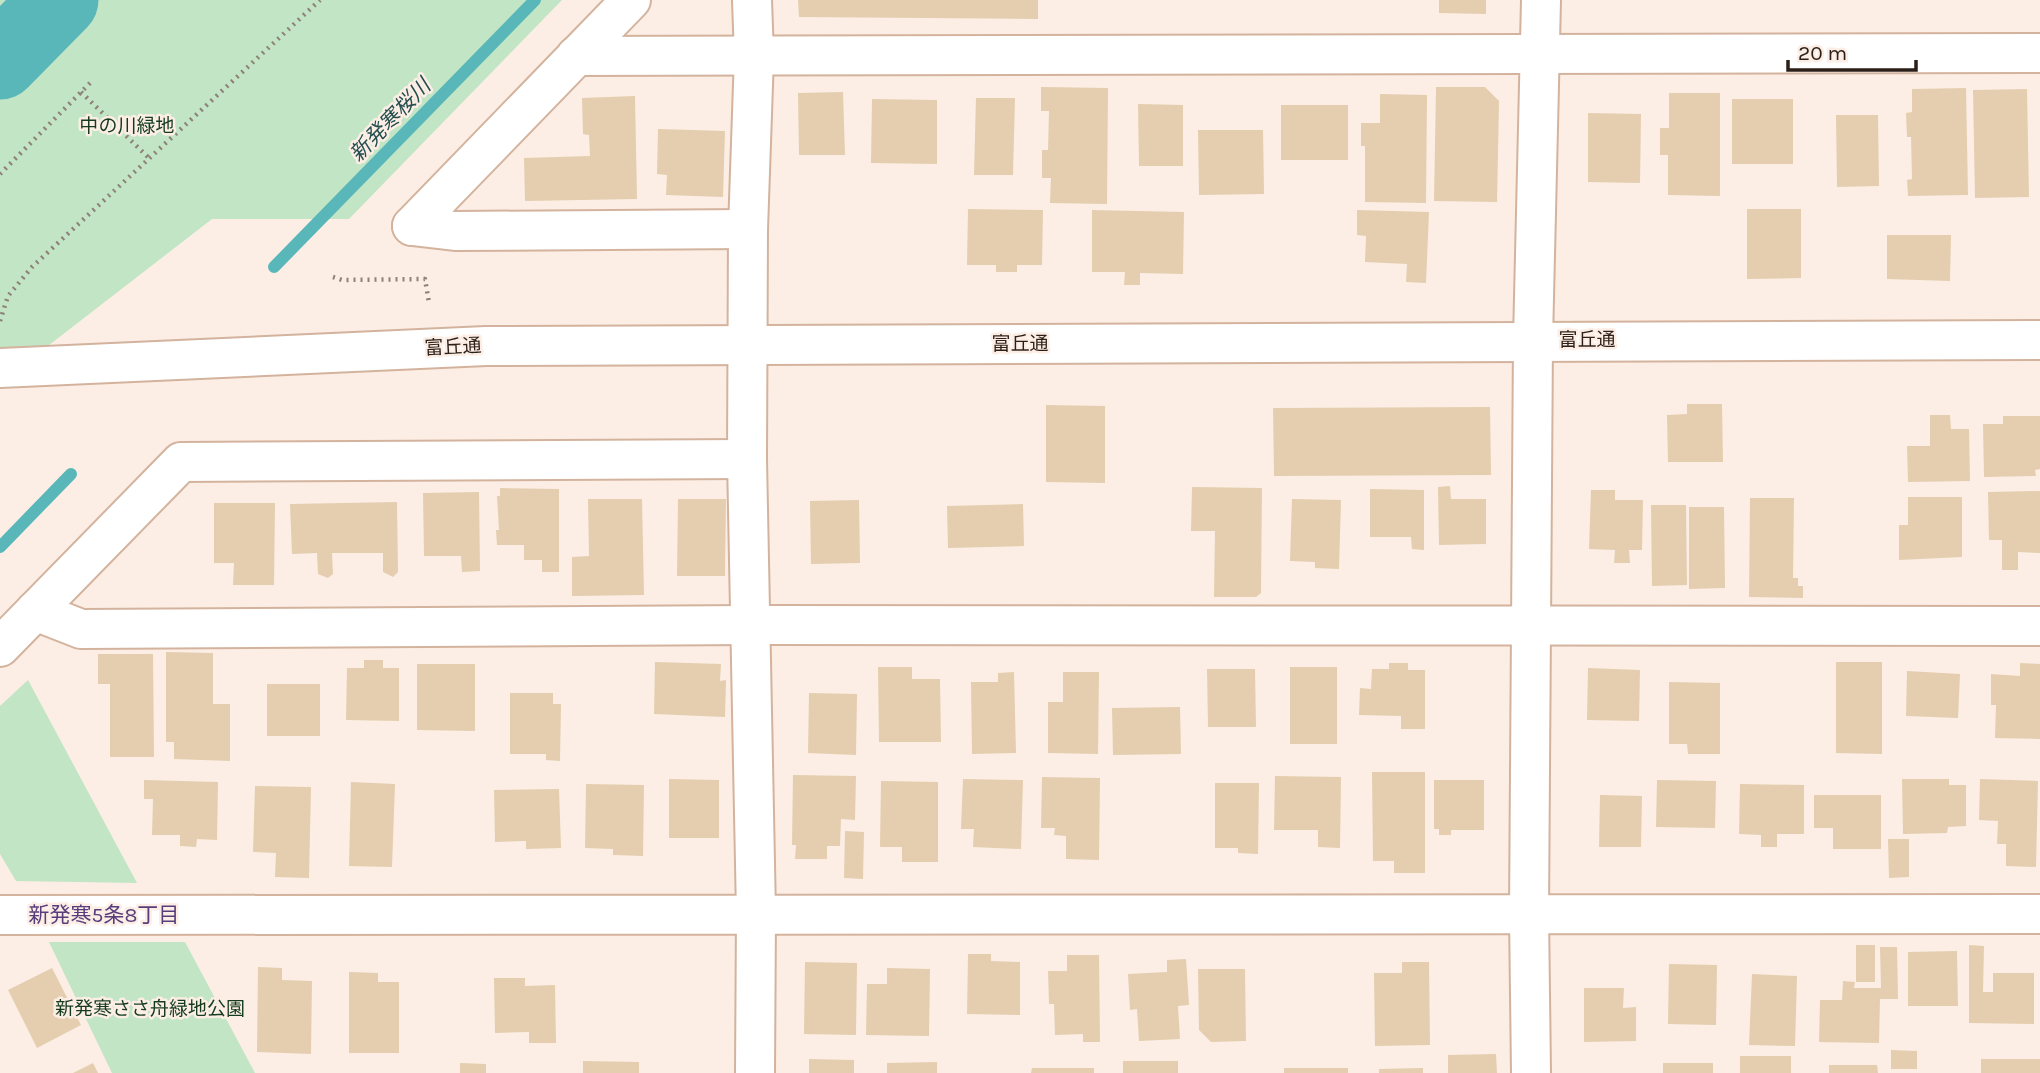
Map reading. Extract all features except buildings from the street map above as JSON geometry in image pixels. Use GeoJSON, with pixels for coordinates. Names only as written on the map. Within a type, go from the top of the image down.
{"type":"FeatureCollection","features":[{"type":"Feature","properties":{"kind":"street"},"geometry":{"type":"LineString","coordinates":[[631,0],[412,226],[455,231],[748,229]]}},
{"type":"Feature","properties":{"kind":"street"},"geometry":{"type":"LineString","coordinates":[[752,0],[754,56],[748,229],[747,459],[756,914],[755,1073]]}},
{"type":"Feature","properties":{"kind":"street"},"geometry":{"type":"LineString","coordinates":[[1531,1073],[1528,914],[1533,340],[1542,53],[1541,0]]}},
{"type":"Feature","properties":{"kind":"street"},"geometry":{"type":"LineString","coordinates":[[576,56],[2040,52]]}},
{"type":"Feature","properties":{"kind":"street","name":"富丘通"},"geometry":{"type":"LineString","coordinates":[[0,368],[486,346],[2040,340]]}},
{"type":"Feature","properties":{"kind":"street"},"geometry":{"type":"LineString","coordinates":[[0,647],[181,462],[747,459]]}},
{"type":"Feature","properties":{"kind":"street"},"geometry":{"type":"LineString","coordinates":[[35,611],[81,629],[751,625],[2040,626]]}},
{"type":"Feature","properties":{"kind":"street"},"geometry":{"type":"LineString","coordinates":[[0,915],[2040,914]]}},
{"type":"Feature","properties":{"kind":"path"},"geometry":{"type":"LineString","coordinates":[[0,321],[8,296],[32,267],[320,0]]}},
{"type":"Feature","properties":{"kind":"path"},"geometry":{"type":"LineString","coordinates":[[0,174],[91,82]]}},
{"type":"Feature","properties":{"kind":"path"},"geometry":{"type":"LineString","coordinates":[[81,92],[150,159]]}},
{"type":"Feature","properties":{"kind":"path"},"geometry":{"type":"LineString","coordinates":[[332,277],[342,280],[425,279],[429,303]]}},
{"type":"Feature","properties":{"kind":"green space","name":"中の川緑地"},"geometry":{"type":"Polygon","coordinates":[[[0,0],[562,0],[349,219],[212,219],[0,383],[0,0]]]}},
{"type":"Feature","properties":{"kind":"green space"},"geometry":{"type":"Polygon","coordinates":[[[28,680],[137,883],[16,881],[0,854],[0,706],[28,680]]]}},
{"type":"Feature","properties":{"kind":"green space","name":"新発寒ささ舟緑地公園"},"geometry":{"type":"Polygon","coordinates":[[[49,942],[185,942],[255,1073],[112,1073],[49,942]]]}},
{"type":"Feature","properties":{"kind":"waterway"},"geometry":{"type":"LineString","coordinates":[[0,61],[60,0]]}},
{"type":"Feature","properties":{"kind":"waterway","name":"新発寒桜川"},"geometry":{"type":"LineString","coordinates":[[274,267],[535,0]]}},
{"type":"Feature","properties":{"kind":"waterway","name":"新発寒桜川"},"geometry":{"type":"LineString","coordinates":[[0,547],[71,474]]}},
{"type":"Feature","properties":{"kind":"district","name":"新発寒5条8丁目"},"geometry":{"type":"Point","coordinates":[104,915]}}]}
